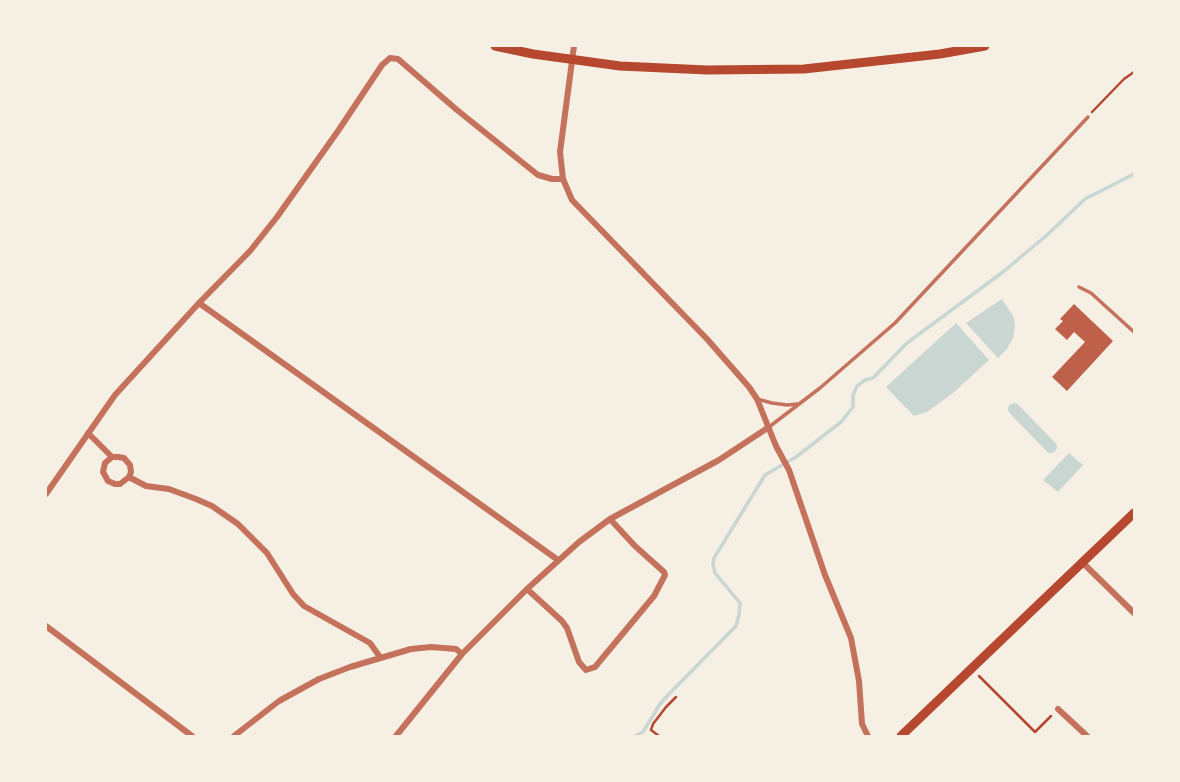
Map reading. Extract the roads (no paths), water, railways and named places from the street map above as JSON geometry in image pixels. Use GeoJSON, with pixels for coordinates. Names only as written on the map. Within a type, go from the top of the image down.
{"type":"FeatureCollection","features":[{"type":"Feature","properties":{"kind":"main road"},"geometry":{"type":"LineString","coordinates":[[495,46],[620,66],[707,71],[804,69],[940,54],[985,46]]}},
{"type":"Feature","properties":{"kind":"main road"},"geometry":{"type":"LineString","coordinates":[[901,737],[1135,513]]}},
{"type":"Feature","properties":{"kind":"street"},"geometry":{"type":"LineString","coordinates":[[574,46],[560,152],[563,179],[572,200],[707,340],[757,399],[787,467],[825,575],[851,638],[859,681],[862,724],[868,737]]}},
{"type":"Feature","properties":{"kind":"street"},"geometry":{"type":"LineString","coordinates":[[46,494],[115,395],[250,251],[277,217],[390,58],[398,59],[538,175],[563,179]]}},
{"type":"Feature","properties":{"kind":"street"},"geometry":{"type":"LineString","coordinates":[[199,303],[558,560]]}},
{"type":"Feature","properties":{"kind":"street"},"geometry":{"type":"LineString","coordinates":[[396,737],[462,654],[558,560],[610,519],[719,460],[769,428]]}},
{"type":"Feature","properties":{"kind":"street"},"geometry":{"type":"LineString","coordinates":[[88,433],[112,457]]}},
{"type":"Feature","properties":{"kind":"street"},"geometry":{"type":"LineString","coordinates":[[112,457],[124,458],[130,465],[131,472],[124,482],[114,484],[105,477],[103,467],[112,457]]}},
{"type":"Feature","properties":{"kind":"street"},"geometry":{"type":"LineString","coordinates":[[129,477],[146,486],[169,489],[212,506],[237,524],[267,553],[293,594],[304,606],[370,643],[380,657]]}},
{"type":"Feature","properties":{"kind":"street"},"geometry":{"type":"LineString","coordinates":[[527,589],[567,628],[579,662],[586,670],[595,667],[654,596],[665,575],[610,519]]}},
{"type":"Feature","properties":{"kind":"street"},"geometry":{"type":"LineString","coordinates":[[1083,563],[1135,613]]}},
{"type":"Feature","properties":{"kind":"street"},"geometry":{"type":"LineString","coordinates":[[46,626],[192,737]]}},
{"type":"Feature","properties":{"kind":"street"},"geometry":{"type":"LineString","coordinates":[[234,737],[286,697],[319,679],[350,667],[411,649],[456,649],[462,654]]}},
{"type":"Feature","properties":{"kind":"street"},"geometry":{"type":"LineString","coordinates":[[1058,709],[1087,737]]}},
{"type":"Feature","properties":{"kind":"lane"},"geometry":{"type":"LineString","coordinates":[[769,428],[895,323],[1088,117]]}},
{"type":"Feature","properties":{"kind":"lane"},"geometry":{"type":"LineString","coordinates":[[1079,287],[1091,293],[1135,332]]}},
{"type":"Feature","properties":{"kind":"lane"},"geometry":{"type":"LineString","coordinates":[[757,399],[780,404],[800,404]]}},
{"type":"Feature","properties":{"kind":"waterway"},"geometry":{"type":"LineString","coordinates":[[635,736],[643,732],[668,695],[736,626],[740,603],[715,573],[714,558],[765,475],[796,457],[841,422],[853,407],[853,395],[857,386],[873,378],[907,343],[1003,272],[1085,199],[1134,174]]}},
{"type":"Feature","properties":{"kind":"waterway"},"geometry":{"type":"LineString","coordinates":[[1014,409],[1051,447]]}}]}
